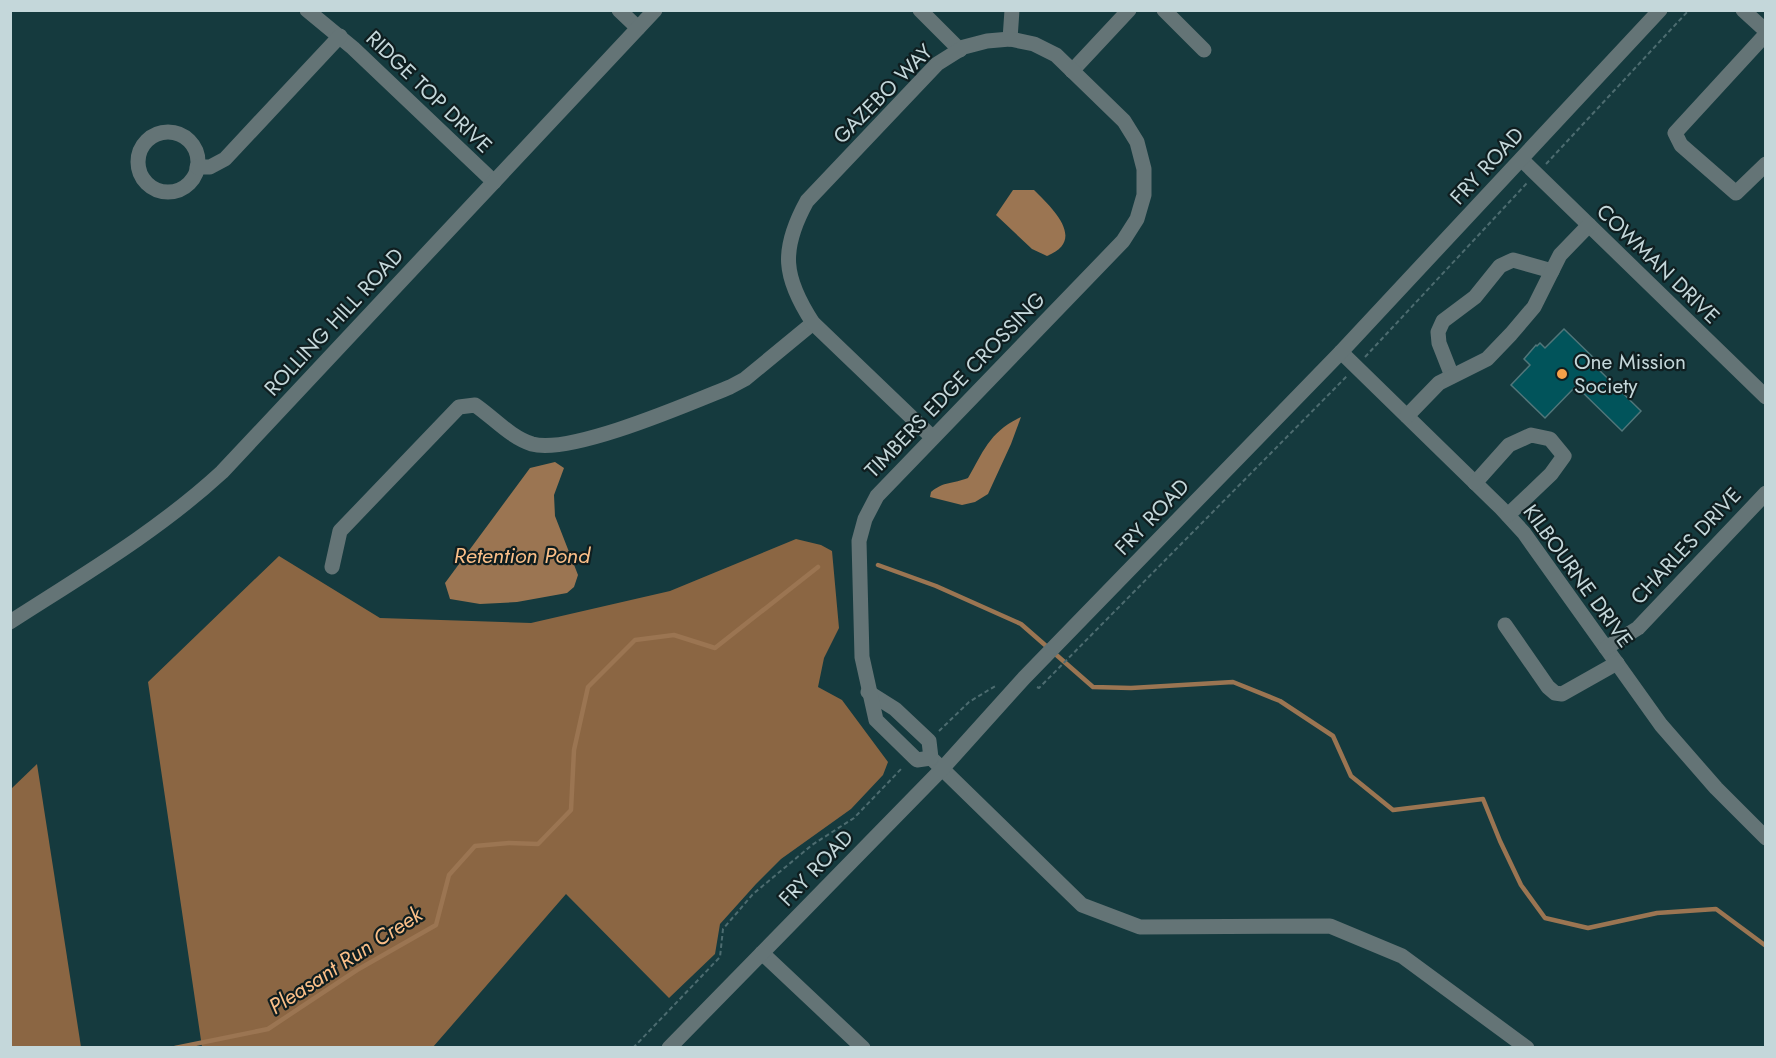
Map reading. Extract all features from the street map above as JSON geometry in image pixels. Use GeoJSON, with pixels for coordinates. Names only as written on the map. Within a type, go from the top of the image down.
{"type":"FeatureCollection","features":[{"type":"Feature","properties":{"kind":"street","name":"RIDGE TOP DRIVE"},"geometry":{"type":"LineString","coordinates":[[307,10],[339,36],[494,182]]}},
{"type":"Feature","properties":{"kind":"street"},"geometry":{"type":"LineString","coordinates":[[619,10],[638,28]]}},
{"type":"Feature","properties":{"kind":"street","name":"ROLLING HILL ROAD"},"geometry":{"type":"LineString","coordinates":[[10,622],[149,531],[205,488],[655,10]]}},
{"type":"Feature","properties":{"kind":"street"},"geometry":{"type":"LineString","coordinates":[[920,10],[960,50]]}},
{"type":"Feature","properties":{"kind":"street"},"geometry":{"type":"LineString","coordinates":[[1010,39],[1012,10]]}},
{"type":"Feature","properties":{"kind":"street"},"geometry":{"type":"LineString","coordinates":[[1072,71],[1129,10]]}},
{"type":"Feature","properties":{"kind":"street"},"geometry":{"type":"LineString","coordinates":[[1164,10],[1204,50]]}},
{"type":"Feature","properties":{"kind":"street","name":"FRY ROAD"},"geometry":{"type":"LineString","coordinates":[[669,1047],[942,769],[1024,678],[1341,352],[1660,10]]}},
{"type":"Feature","properties":{"kind":"street"},"geometry":{"type":"LineString","coordinates":[[1759,21],[1675,133],[1680,145],[1736,194],[1766,164]]}},
{"type":"Feature","properties":{"kind":"street"},"geometry":{"type":"LineString","coordinates":[[197,167],[210,167],[225,159],[339,36]]}},
{"type":"Feature","properties":{"kind":"street","name":"GAZEBO WAY"},"geometry":{"type":"LineString","coordinates":[[933,438],[813,323],[799,301],[789,275],[788,248],[795,223],[807,201],[938,64],[960,50],[987,41],[1010,39],[1034,44],[1056,55],[1124,121],[1137,142],[1144,169]]}},
{"type":"Feature","properties":{"kind":"street","name":"COWMAN DRIVE"},"geometry":{"type":"LineString","coordinates":[[1522,160],[1766,397]]}},
{"type":"Feature","properties":{"kind":"street","name":"TIMBERS EDGE CROSSING"},"geometry":{"type":"LineString","coordinates":[[913,757],[876,720],[868,692],[862,657],[859,541],[865,519],[877,496],[1123,241],[1137,219],[1144,195],[1144,169]]}},
{"type":"Feature","properties":{"kind":"street"},"geometry":{"type":"LineString","coordinates":[[1407,416],[1439,383],[1487,359],[1511,334],[1534,307],[1560,255],[1589,225]]}},
{"type":"Feature","properties":{"kind":"street"},"geometry":{"type":"LineString","coordinates":[[1452,376],[1439,343],[1438,332],[1443,321],[1475,297],[1500,266],[1512,260],[1552,271]]}},
{"type":"Feature","properties":{"kind":"street"},"geometry":{"type":"LineString","coordinates":[[332,567],[340,531],[459,407],[476,405],[517,438],[533,444],[551,446],[618,430],[730,387],[745,379],[813,323]]}},
{"type":"Feature","properties":{"kind":"street","name":"KILBOURNE DRIVE"},"geometry":{"type":"LineString","coordinates":[[1341,352],[1508,515],[1534,547],[1650,711],[1677,745],[1766,838]]}},
{"type":"Feature","properties":{"kind":"street"},"geometry":{"type":"LineString","coordinates":[[1475,483],[1509,445],[1530,435],[1550,439],[1564,456],[1551,474],[1508,515]]}},
{"type":"Feature","properties":{"kind":"street","name":"CHARLES DRIVE"},"geometry":{"type":"LineString","coordinates":[[1606,648],[1638,628],[1766,493]]}},
{"type":"Feature","properties":{"kind":"street"},"geometry":{"type":"LineString","coordinates":[[1505,625],[1548,687],[1555,693],[1562,694],[1617,663]]}},
{"type":"Feature","properties":{"kind":"street"},"geometry":{"type":"LineString","coordinates":[[868,692],[895,709],[929,741],[931,758],[1082,905],[1140,927],[1330,926],[1402,956],[1527,1047]]}},
{"type":"Feature","properties":{"kind":"street"},"geometry":{"type":"LineString","coordinates":[[913,757],[917,760],[931,758]]}},
{"type":"Feature","properties":{"kind":"street"},"geometry":{"type":"LineString","coordinates":[[762,953],[863,1047]]}},
{"type":"Feature","properties":{"kind":"path"},"geometry":{"type":"LineString","coordinates":[[929,741],[969,702],[1012,676],[1024,678],[1039,688],[1356,366],[1689,10]]}},
{"type":"Feature","properties":{"kind":"path"},"geometry":{"type":"LineString","coordinates":[[633,1047],[720,957],[723,929],[753,894],[812,845],[854,818],[913,757]]}},
{"type":"Feature","properties":{"kind":"shaded area"},"geometry":{"type":"Polygon","coordinates":[[[796,539],[821,545],[832,551],[839,628],[824,658],[818,687],[842,700],[888,762],[883,775],[851,809],[781,859],[756,884],[720,924],[715,954],[669,998],[566,894],[433,1047],[202,1047],[148,682],[279,556],[380,618],[531,623],[670,591],[796,539]]]}},
{"type":"Feature","properties":{"kind":"shaded area"},"geometry":{"type":"Polygon","coordinates":[[[37,764],[81,1047],[11,1047],[11,789],[37,764]]]}},
{"type":"Feature","properties":{"kind":"water"},"geometry":{"type":"Polygon","coordinates":[[[1013,190],[1034,190],[1057,215],[1065,233],[1064,241],[1059,249],[1047,256],[1032,249],[996,215],[1013,190]]]}},
{"type":"Feature","properties":{"kind":"water"},"geometry":{"type":"Polygon","coordinates":[[[1021,417],[988,494],[975,502],[962,505],[930,497],[931,492],[940,486],[968,478],[983,451],[995,436],[1021,417]]]}},
{"type":"Feature","properties":{"kind":"water","name":"Retention Pond"},"geometry":{"type":"Polygon","coordinates":[[[555,462],[564,468],[554,495],[555,516],[578,575],[574,587],[567,593],[517,602],[480,604],[450,599],[445,583],[530,468],[555,462]]]}},
{"type":"Feature","properties":{"kind":"building","name":"One Mission Society"},"geometry":{"type":"Polygon","coordinates":[[[1564,329],[1599,363],[1596,367],[1641,411],[1622,431],[1576,386],[1545,418],[1511,385],[1530,365],[1524,359],[1536,345],[1540,343],[1545,348],[1564,329]]]}},
{"type":"Feature","properties":{"kind":"waterway","name":"Pleasant Run Creek"},"geometry":{"type":"LineString","coordinates":[[878,565],[936,586],[1021,624],[1093,687],[1131,688],[1233,682],[1280,701],[1333,736],[1351,776],[1393,810],[1483,799],[1521,885],[1545,918],[1588,928],[1657,913],[1716,909],[1766,946]]}},
{"type":"Feature","properties":{"kind":"waterway","name":"Pleasant Run Creek"},"geometry":{"type":"LineString","coordinates":[[175,1048],[268,1029],[357,970],[436,925],[449,875],[475,846],[509,843],[538,844],[571,810],[574,750],[588,687],[635,640],[674,635],[715,648],[818,567]]}},
{"type":"Feature","properties":{"kind":"place","name":"One Mission Society"},"geometry":{"type":"Point","coordinates":[1562,374]}}]}
